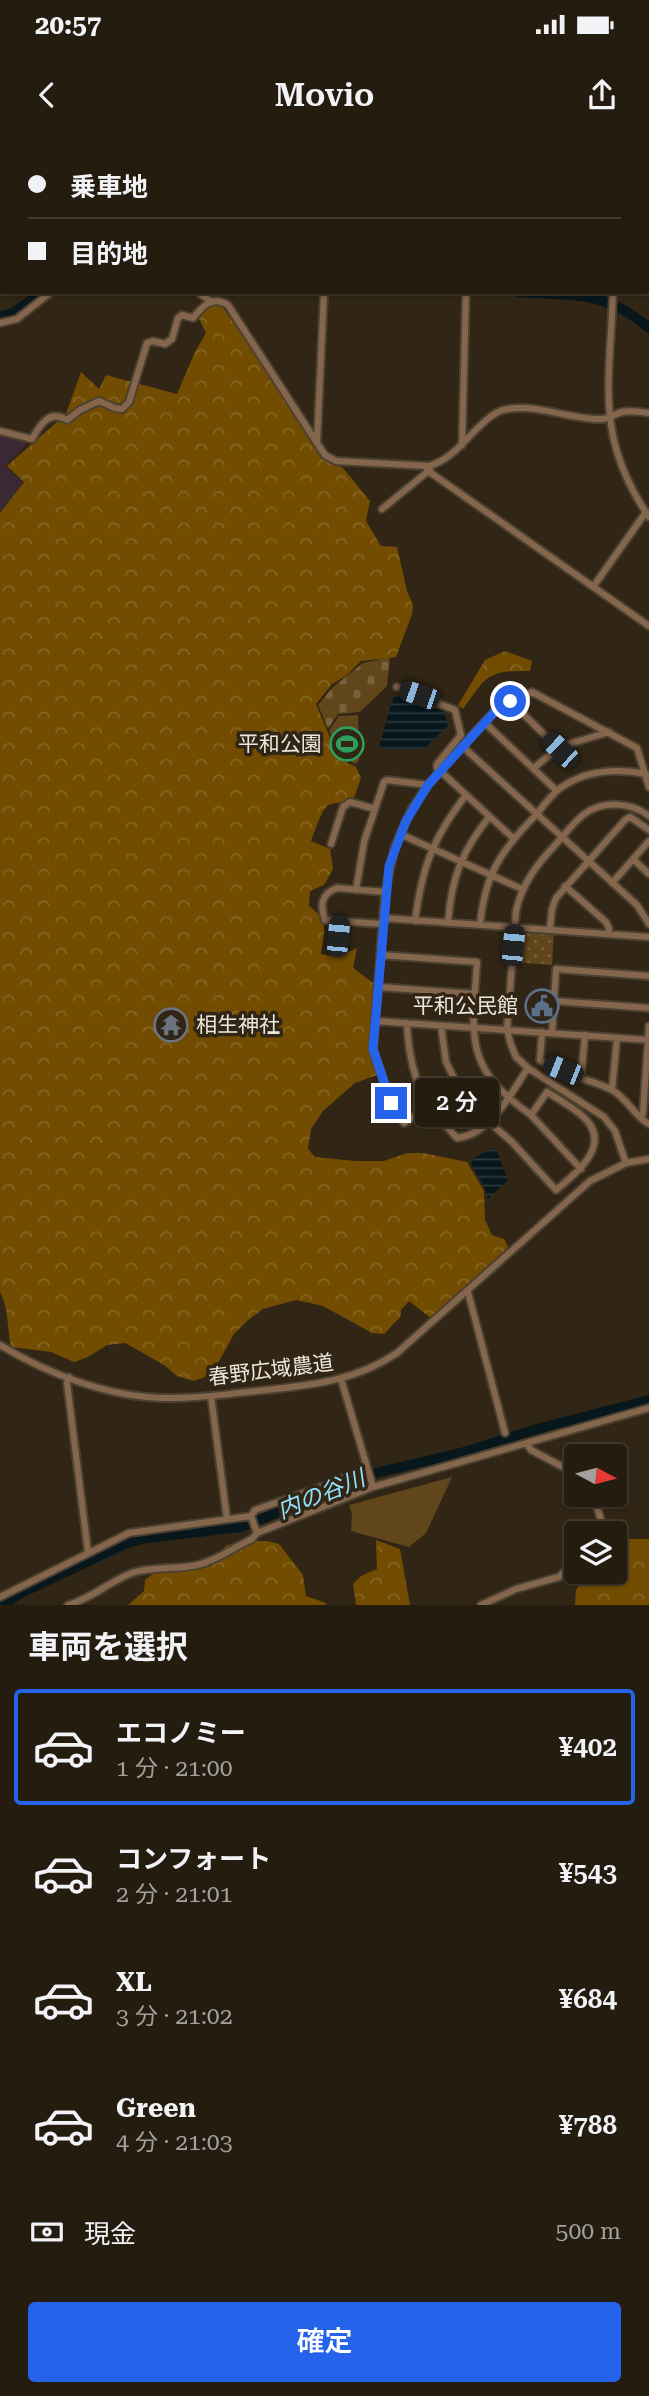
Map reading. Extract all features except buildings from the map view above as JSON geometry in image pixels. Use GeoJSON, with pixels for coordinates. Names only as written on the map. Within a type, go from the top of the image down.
{"type":"FeatureCollection","features":[{"type":"Feature","properties":{"kind":"street"},"geometry":{"type":"LineString","coordinates":[[0,323],[17,319],[48,294]]}},
{"type":"Feature","properties":{"kind":"street"},"geometry":{"type":"LineString","coordinates":[[201,294],[210,301],[228,305],[317,443],[326,455],[336,461],[429,466],[462,445],[494,414],[506,409],[520,408],[603,419],[624,412],[649,412]]}},
{"type":"Feature","properties":{"kind":"street"},"geometry":{"type":"LineString","coordinates":[[317,443],[324,294]]}},
{"type":"Feature","properties":{"kind":"street"},"geometry":{"type":"LineString","coordinates":[[462,445],[466,294]]}},
{"type":"Feature","properties":{"kind":"street"},"geometry":{"type":"LineString","coordinates":[[593,587],[647,514],[622,470],[609,417],[613,295]]}},
{"type":"Feature","properties":{"kind":"street"},"geometry":{"type":"LineString","coordinates":[[0,431],[32,439],[42,422],[50,416],[61,416],[67,420],[99,401],[122,409],[129,402],[147,343],[153,341],[164,344],[172,339],[178,318],[182,315],[193,318],[203,305],[210,301]]}},
{"type":"Feature","properties":{"kind":"street"},"geometry":{"type":"LineString","coordinates":[[382,509],[426,473],[429,466]]}},
{"type":"Feature","properties":{"kind":"street"},"geometry":{"type":"LineString","coordinates":[[429,466],[431,473],[649,626]]}},
{"type":"Feature","properties":{"kind":"street"},"geometry":{"type":"LineString","coordinates":[[397,687],[455,710],[461,735],[438,764],[440,771],[513,838]]}},
{"type":"Feature","properties":{"kind":"street"},"geometry":{"type":"LineString","coordinates":[[429,1107],[404,1123],[391,1103],[373,1049],[389,866],[412,808],[440,771],[499,707],[532,692],[638,748],[649,787]]}},
{"type":"Feature","properties":{"kind":"street"},"geometry":{"type":"LineString","coordinates":[[510,701],[560,750]]}},
{"type":"Feature","properties":{"kind":"street"},"geometry":{"type":"LineString","coordinates":[[484,722],[557,790]]}},
{"type":"Feature","properties":{"kind":"street"},"geometry":{"type":"LineString","coordinates":[[534,768],[569,744],[609,732]]}},
{"type":"Feature","properties":{"kind":"street"},"geometry":{"type":"LineString","coordinates":[[462,746],[637,905],[649,924]]}},
{"type":"Feature","properties":{"kind":"street"},"geometry":{"type":"LineString","coordinates":[[480,924],[482,902],[491,874],[513,838],[557,790],[589,774],[607,770],[646,774]]}},
{"type":"Feature","properties":{"kind":"street"},"geometry":{"type":"LineString","coordinates":[[356,890],[364,842],[384,782],[387,780],[428,785]]}},
{"type":"Feature","properties":{"kind":"street"},"geometry":{"type":"LineString","coordinates":[[415,920],[419,890],[432,848],[446,821],[466,795]]}},
{"type":"Feature","properties":{"kind":"street"},"geometry":{"type":"LineString","coordinates":[[331,844],[343,807],[350,802],[375,809]]}},
{"type":"Feature","properties":{"kind":"street"},"geometry":{"type":"LineString","coordinates":[[626,1163],[615,1131],[604,1117],[528,1068],[516,1057],[507,1030],[516,911],[523,889],[538,863],[583,815],[596,808],[628,806],[646,814],[649,804]]}},
{"type":"Feature","properties":{"kind":"street"},"geometry":{"type":"LineString","coordinates":[[448,923],[453,884],[461,860],[489,817]]}},
{"type":"Feature","properties":{"kind":"street"},"geometry":{"type":"LineString","coordinates":[[550,929],[556,898],[630,817],[649,830]]}},
{"type":"Feature","properties":{"kind":"street"},"geometry":{"type":"LineString","coordinates":[[400,834],[523,889]]}},
{"type":"Feature","properties":{"kind":"street"},"geometry":{"type":"LineString","coordinates":[[612,883],[649,841]]}},
{"type":"Feature","properties":{"kind":"street"},"geometry":{"type":"LineString","coordinates":[[633,859],[649,874]]}},
{"type":"Feature","properties":{"kind":"street"},"geometry":{"type":"LineString","coordinates":[[565,886],[606,922],[608,934]]}},
{"type":"Feature","properties":{"kind":"street"},"geometry":{"type":"LineString","coordinates":[[385,892],[337,888],[329,891],[323,897],[325,919],[415,920],[649,937]]}},
{"type":"Feature","properties":{"kind":"street"},"geometry":{"type":"LineString","coordinates":[[336,952],[339,921]]}},
{"type":"Feature","properties":{"kind":"street"},"geometry":{"type":"LineString","coordinates":[[380,955],[477,962],[472,1027],[478,1054],[486,1072],[581,1169]]}},
{"type":"Feature","properties":{"kind":"street"},"geometry":{"type":"LineString","coordinates":[[552,1032],[556,969],[649,976]]}},
{"type":"Feature","properties":{"kind":"street"},"geometry":{"type":"LineString","coordinates":[[379,987],[475,995]]}},
{"type":"Feature","properties":{"kind":"street"},"geometry":{"type":"LineString","coordinates":[[554,1000],[649,1008]]}},
{"type":"Feature","properties":{"kind":"street"},"geometry":{"type":"LineString","coordinates":[[375,1021],[649,1040]]}},
{"type":"Feature","properties":{"kind":"street"},"geometry":{"type":"LineString","coordinates":[[407,1023],[411,1060],[429,1107],[457,1138],[490,1123],[528,1068]]}},
{"type":"Feature","properties":{"kind":"street"},"geometry":{"type":"LineString","coordinates":[[441,1026],[446,1062],[454,1082],[475,1110],[511,1141],[556,1190],[581,1169],[595,1146],[593,1132],[583,1116],[547,1092],[531,1115]]}},
{"type":"Feature","properties":{"kind":"street"},"geometry":{"type":"LineString","coordinates":[[640,1118],[643,1113],[649,1026]]}},
{"type":"Feature","properties":{"kind":"street"},"geometry":{"type":"LineString","coordinates":[[542,1032],[540,1060],[612,1090],[624,1098],[640,1118],[649,1124]]}},
{"type":"Feature","properties":{"kind":"street"},"geometry":{"type":"LineString","coordinates":[[581,1078],[584,1035]]}},
{"type":"Feature","properties":{"kind":"street"},"geometry":{"type":"LineString","coordinates":[[612,1090],[617,1038]]}},
{"type":"Feature","properties":{"kind":"street","name":"春野広域農道"},"geometry":{"type":"LineString","coordinates":[[0,1345],[27,1360],[91,1385],[146,1397],[211,1396],[302,1387],[341,1379],[379,1364],[397,1353],[468,1292],[579,1189],[605,1172],[626,1163],[649,1159]]}},
{"type":"Feature","properties":{"kind":"street"},"geometry":{"type":"LineString","coordinates":[[468,1292],[505,1433]]}},
{"type":"Feature","properties":{"kind":"street"},"geometry":{"type":"LineString","coordinates":[[69,1377],[67,1383],[88,1552]]}},
{"type":"Feature","properties":{"kind":"street"},"geometry":{"type":"LineString","coordinates":[[341,1379],[373,1486]]}},
{"type":"Feature","properties":{"kind":"street"},"geometry":{"type":"LineString","coordinates":[[211,1396],[226,1519]]}},
{"type":"Feature","properties":{"kind":"street"},"geometry":{"type":"LineString","coordinates":[[68,1605],[140,1570],[205,1563],[252,1539],[256,1532],[373,1486],[649,1408]]}},
{"type":"Feature","properties":{"kind":"street"},"geometry":{"type":"LineString","coordinates":[[527,1444],[531,1450],[564,1468]]}},
{"type":"Feature","properties":{"kind":"street"},"geometry":{"type":"LineString","coordinates":[[256,1532],[251,1517],[255,1510],[367,1468]]}},
{"type":"Feature","properties":{"kind":"street"},"geometry":{"type":"LineString","coordinates":[[0,1597],[88,1552],[139,1530],[251,1517]]}},
{"type":"Feature","properties":{"kind":"street"},"geometry":{"type":"LineString","coordinates":[[481,1605],[516,1589],[559,1577],[564,1572]]}},
{"type":"Feature","properties":{"kind":"shaded area"},"geometry":{"type":"Polygon","coordinates":[[[0,434],[29,441],[5,466],[23,483],[0,512],[0,434]]]}},
{"type":"Feature","properties":{"kind":"shaded area"},"geometry":{"type":"Polygon","coordinates":[[[394,695],[444,711],[448,726],[424,749],[386,750],[379,746],[394,695]]]}},
{"type":"Feature","properties":{"kind":"shaded area"},"geometry":{"type":"Polygon","coordinates":[[[492,1148],[498,1153],[508,1180],[488,1199],[471,1164],[474,1158],[492,1148]]]}},
{"type":"Feature","properties":{"kind":"green space"},"geometry":{"type":"Polygon","coordinates":[[[221,305],[264,366],[323,459],[343,468],[370,501],[366,521],[381,546],[397,547],[413,605],[396,657],[361,661],[346,676],[332,684],[316,704],[339,759],[356,767],[361,778],[354,798],[327,806],[319,820],[311,841],[330,849],[333,869],[324,885],[310,891],[309,906],[323,922],[321,954],[337,957],[357,948],[353,968],[376,985],[370,1050],[377,1075],[355,1083],[323,1111],[311,1129],[308,1149],[315,1157],[355,1161],[384,1161],[407,1153],[423,1153],[467,1162],[484,1191],[485,1220],[492,1235],[504,1239],[508,1246],[500,1260],[432,1319],[409,1301],[401,1310],[401,1316],[384,1334],[372,1333],[323,1306],[296,1300],[263,1309],[234,1334],[212,1374],[194,1381],[177,1376],[164,1365],[125,1343],[107,1345],[74,1362],[51,1352],[11,1347],[0,1292],[0,513],[24,482],[7,466],[66,414],[81,372],[99,389],[106,375],[177,394],[206,333],[199,319],[208,309],[221,305]]]}},
{"type":"Feature","properties":{"kind":"green space"},"geometry":{"type":"Polygon","coordinates":[[[505,651],[532,661],[530,671],[505,672],[489,677],[463,709],[458,705],[485,660],[505,651]]]}},
{"type":"Feature","properties":{"kind":"green space"},"geometry":{"type":"Polygon","coordinates":[[[390,657],[387,686],[360,712],[338,714],[328,729],[318,705],[333,687],[363,663],[390,657]]]}},
{"type":"Feature","properties":{"kind":"green space","name":"平和公園"},"geometry":{"type":"Polygon","coordinates":[[[358,715],[359,760],[356,764],[342,757],[329,731],[339,716],[358,715]]]}},
{"type":"Feature","properties":{"kind":"green space"},"geometry":{"type":"Polygon","coordinates":[[[518,929],[554,932],[552,965],[515,962],[518,929]]]}},
{"type":"Feature","properties":{"kind":"green space"},"geometry":{"type":"Polygon","coordinates":[[[452,1477],[426,1533],[409,1547],[351,1531],[352,1514],[349,1505],[452,1477]]]}},
{"type":"Feature","properties":{"kind":"green space"},"geometry":{"type":"Polygon","coordinates":[[[627,1539],[649,1539],[649,1605],[575,1605],[579,1584],[627,1584],[627,1539]]]}},
{"type":"Feature","properties":{"kind":"green space"},"geometry":{"type":"Polygon","coordinates":[[[376,1540],[400,1549],[410,1605],[356,1605],[353,1584],[361,1576],[377,1569],[376,1540]]]}},
{"type":"Feature","properties":{"kind":"green space"},"geometry":{"type":"Polygon","coordinates":[[[247,1541],[279,1544],[303,1575],[306,1596],[326,1605],[128,1605],[144,1591],[145,1580],[153,1574],[215,1556],[227,1545],[247,1541]]]}},
{"type":"Feature","properties":{"kind":"waterway"},"geometry":{"type":"LineString","coordinates":[[0,317],[13,313],[39,294]]}},
{"type":"Feature","properties":{"kind":"waterway"},"geometry":{"type":"LineString","coordinates":[[555,294],[603,301],[618,307],[649,328]]}},
{"type":"Feature","properties":{"kind":"waterway","name":"内の谷川"},"geometry":{"type":"LineString","coordinates":[[3,1605],[19,1594],[127,1543],[147,1538],[241,1527],[359,1477],[468,1451],[537,1429],[649,1400]]}},
{"type":"Feature","properties":{"kind":"place","name":"平和公園"},"geometry":{"type":"Point","coordinates":[347,744]}},
{"type":"Feature","properties":{"kind":"place","name":"平和公民館"},"geometry":{"type":"Point","coordinates":[542,1006]}},
{"type":"Feature","properties":{"kind":"place","name":"相生神社"},"geometry":{"type":"Point","coordinates":[171,1025]}},
{"type":"Feature","properties":{"kind":"route"},"geometry":{"type":"LineString","coordinates":[[391,1103],[373,1049],[389,866],[412,808],[428,785],[499,707],[510,701]]}}]}
